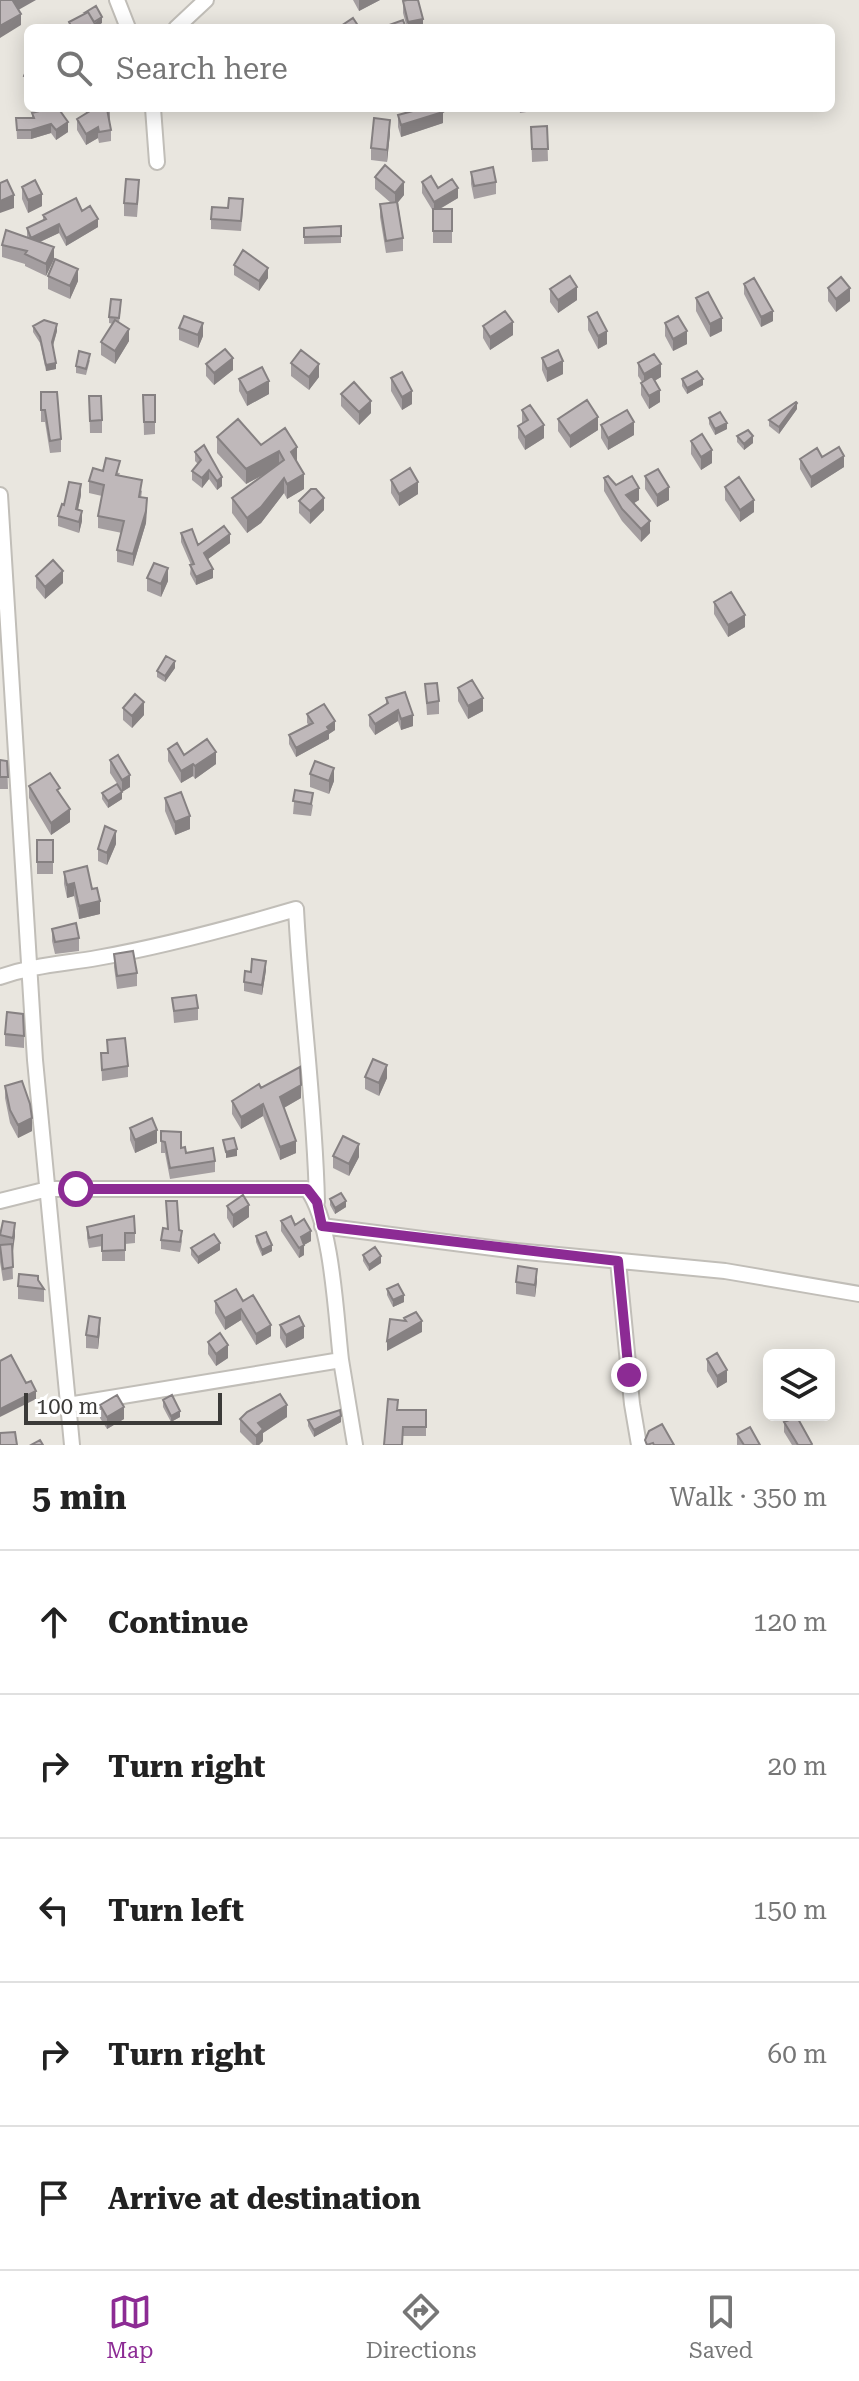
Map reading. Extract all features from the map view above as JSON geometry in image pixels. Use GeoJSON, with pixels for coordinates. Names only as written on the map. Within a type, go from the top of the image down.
{"type":"FeatureCollection","features":[{"type":"Feature","properties":{"kind":"street"},"geometry":{"type":"LineString","coordinates":[[117,0],[126,24]]}},
{"type":"Feature","properties":{"kind":"street"},"geometry":{"type":"LineString","coordinates":[[179,24],[188,0]]}},
{"type":"Feature","properties":{"kind":"street"},"geometry":{"type":"LineString","coordinates":[[180,24],[206,0]]}},
{"type":"Feature","properties":{"kind":"street"},"geometry":{"type":"LineString","coordinates":[[153,112],[157,162]]}},
{"type":"Feature","properties":{"kind":"street"},"geometry":{"type":"LineString","coordinates":[[0,495],[30,966],[72,1445]]}},
{"type":"Feature","properties":{"kind":"street"},"geometry":{"type":"LineString","coordinates":[[0,977],[30,966],[128,951],[221,931],[296,909],[316,1147],[317,1202],[332,1274],[341,1360],[355,1445]]}},
{"type":"Feature","properties":{"kind":"street"},"geometry":{"type":"LineString","coordinates":[[0,1201],[48,1189],[307,1189],[317,1202]]}},
{"type":"Feature","properties":{"kind":"street"},"geometry":{"type":"LineString","coordinates":[[322,1226],[725,1271],[859,1294]]}},
{"type":"Feature","properties":{"kind":"street"},"geometry":{"type":"LineString","coordinates":[[618,1261],[639,1445]]}},
{"type":"Feature","properties":{"kind":"street"},"geometry":{"type":"LineString","coordinates":[[68,1405],[341,1360]]}},
{"type":"Feature","properties":{"kind":"building"},"geometry":{"type":"Polygon","coordinates":[[[0,0],[15,0],[21,14],[0,26],[0,0]]]}},
{"type":"Feature","properties":{"kind":"building"},"geometry":{"type":"Polygon","coordinates":[[[418,0],[423,19],[408,22],[403,1],[418,0]]]}},
{"type":"Feature","properties":{"kind":"building"},"geometry":{"type":"Polygon","coordinates":[[[96,6],[102,17],[94,22],[86,12],[96,6]]]}},
{"type":"Feature","properties":{"kind":"building"},"geometry":{"type":"Polygon","coordinates":[[[88,12],[95,24],[70,24],[88,12]]]}},
{"type":"Feature","properties":{"kind":"building"},"geometry":{"type":"Polygon","coordinates":[[[61,112],[68,122],[56,130],[51,124],[31,130],[17,130],[16,118],[34,118],[32,113],[61,112]]]}},
{"type":"Feature","properties":{"kind":"building"},"geometry":{"type":"Polygon","coordinates":[[[88,112],[108,112],[111,130],[99,132],[98,127],[86,134],[77,119],[88,112]]]}},
{"type":"Feature","properties":{"kind":"building"},"geometry":{"type":"Polygon","coordinates":[[[409,112],[443,112],[401,125],[398,115],[409,112]]]}},
{"type":"Feature","properties":{"kind":"building"},"geometry":{"type":"Polygon","coordinates":[[[374,118],[390,120],[387,150],[371,148],[374,118]]]}},
{"type":"Feature","properties":{"kind":"building"},"geometry":{"type":"Polygon","coordinates":[[[547,126],[548,149],[532,149],[531,127],[547,126]]]}},
{"type":"Feature","properties":{"kind":"building"},"geometry":{"type":"Polygon","coordinates":[[[385,165],[404,182],[395,193],[375,177],[385,165]]]}},
{"type":"Feature","properties":{"kind":"building"},"geometry":{"type":"Polygon","coordinates":[[[493,167],[496,182],[474,186],[471,172],[493,167]]]}},
{"type":"Feature","properties":{"kind":"building"},"geometry":{"type":"Polygon","coordinates":[[[431,176],[438,188],[452,179],[458,188],[434,202],[422,182],[431,176]]]}},
{"type":"Feature","properties":{"kind":"building"},"geometry":{"type":"Polygon","coordinates":[[[126,179],[139,180],[137,204],[124,203],[126,179]]]}},
{"type":"Feature","properties":{"kind":"building"},"geometry":{"type":"Polygon","coordinates":[[[7,180],[14,195],[0,201],[0,183],[7,180]]]}},
{"type":"Feature","properties":{"kind":"building"},"geometry":{"type":"Polygon","coordinates":[[[35,180],[42,194],[28,200],[22,187],[35,180]]]}},
{"type":"Feature","properties":{"kind":"building"},"geometry":{"type":"Polygon","coordinates":[[[76,198],[82,211],[90,206],[98,219],[66,238],[59,224],[31,238],[27,228],[46,219],[43,215],[76,198]]]}},
{"type":"Feature","properties":{"kind":"building"},"geometry":{"type":"Polygon","coordinates":[[[229,198],[243,199],[241,221],[211,219],[212,207],[228,208],[229,198]]]}},
{"type":"Feature","properties":{"kind":"building"},"geometry":{"type":"Polygon","coordinates":[[[397,202],[403,238],[386,241],[380,204],[397,202]]]}},
{"type":"Feature","properties":{"kind":"building"},"geometry":{"type":"Polygon","coordinates":[[[433,209],[452,209],[452,231],[433,231],[433,209]]]}},
{"type":"Feature","properties":{"kind":"building"},"geometry":{"type":"Polygon","coordinates":[[[341,226],[341,236],[304,237],[304,228],[341,226]]]}},
{"type":"Feature","properties":{"kind":"building"},"geometry":{"type":"Polygon","coordinates":[[[6,230],[54,247],[46,264],[25,254],[27,251],[2,245],[6,230]]]}},
{"type":"Feature","properties":{"kind":"building"},"geometry":{"type":"Polygon","coordinates":[[[243,250],[268,268],[259,281],[234,265],[243,250]]]}},
{"type":"Feature","properties":{"kind":"building"},"geometry":{"type":"Polygon","coordinates":[[[55,259],[78,269],[70,286],[48,276],[55,259]]]}},
{"type":"Feature","properties":{"kind":"building"},"geometry":{"type":"Polygon","coordinates":[[[570,276],[577,287],[558,300],[550,289],[570,276]]]}},
{"type":"Feature","properties":{"kind":"building"},"geometry":{"type":"Polygon","coordinates":[[[841,277],[850,288],[836,299],[828,288],[841,277]]]}},
{"type":"Feature","properties":{"kind":"building"},"geometry":{"type":"Polygon","coordinates":[[[754,278],[773,311],[761,317],[744,284],[754,278]]]}},
{"type":"Feature","properties":{"kind":"building"},"geometry":{"type":"Polygon","coordinates":[[[708,292],[722,318],[710,324],[696,298],[708,292]]]}},
{"type":"Feature","properties":{"kind":"building"},"geometry":{"type":"Polygon","coordinates":[[[111,299],[121,300],[119,318],[109,317],[111,299]]]}},
{"type":"Feature","properties":{"kind":"building"},"geometry":{"type":"Polygon","coordinates":[[[505,311],[513,322],[490,337],[483,326],[505,311]]]}},
{"type":"Feature","properties":{"kind":"building"},"geometry":{"type":"Polygon","coordinates":[[[597,312],[607,331],[598,336],[588,317],[597,312]]]}},
{"type":"Feature","properties":{"kind":"building"},"geometry":{"type":"Polygon","coordinates":[[[184,316],[203,323],[198,335],[179,328],[184,316]]]}},
{"type":"Feature","properties":{"kind":"building"},"geometry":{"type":"Polygon","coordinates":[[[678,316],[687,331],[673,339],[665,323],[678,316]]]}},
{"type":"Feature","properties":{"kind":"building"},"geometry":{"type":"Polygon","coordinates":[[[44,320],[57,324],[52,342],[56,363],[46,365],[40,337],[33,326],[44,320]]]}},
{"type":"Feature","properties":{"kind":"building"},"geometry":{"type":"Polygon","coordinates":[[[115,320],[129,329],[115,351],[101,342],[115,320]]]}},
{"type":"Feature","properties":{"kind":"building"},"geometry":{"type":"Polygon","coordinates":[[[225,349],[233,358],[214,373],[206,364],[225,349]]]}},
{"type":"Feature","properties":{"kind":"building"},"geometry":{"type":"Polygon","coordinates":[[[301,350],[319,364],[309,377],[291,363],[301,350]]]}},
{"type":"Feature","properties":{"kind":"building"},"geometry":{"type":"Polygon","coordinates":[[[558,350],[563,361],[547,369],[542,358],[558,350]]]}},
{"type":"Feature","properties":{"kind":"building"},"geometry":{"type":"Polygon","coordinates":[[[79,351],[90,354],[86,369],[76,366],[79,351]]]}},
{"type":"Feature","properties":{"kind":"building"},"geometry":{"type":"Polygon","coordinates":[[[654,354],[661,364],[644,374],[638,363],[654,354]]]}},
{"type":"Feature","properties":{"kind":"building"},"geometry":{"type":"Polygon","coordinates":[[[262,367],[269,381],[247,393],[239,379],[262,367]]]}},
{"type":"Feature","properties":{"kind":"building"},"geometry":{"type":"Polygon","coordinates":[[[697,371],[703,379],[687,388],[682,379],[697,371]]]}},
{"type":"Feature","properties":{"kind":"building"},"geometry":{"type":"Polygon","coordinates":[[[402,372],[412,391],[402,397],[391,378],[402,372]]]}},
{"type":"Feature","properties":{"kind":"building"},"geometry":{"type":"Polygon","coordinates":[[[652,376],[660,390],[649,396],[641,383],[652,376]]]}},
{"type":"Feature","properties":{"kind":"building"},"geometry":{"type":"Polygon","coordinates":[[[354,382],[371,401],[359,412],[341,394],[354,382]]]}},
{"type":"Feature","properties":{"kind":"building"},"geometry":{"type":"Polygon","coordinates":[[[41,392],[57,392],[61,439],[50,441],[45,410],[41,410],[41,392]]]}},
{"type":"Feature","properties":{"kind":"building"},"geometry":{"type":"Polygon","coordinates":[[[143,395],[155,395],[155,422],[144,422],[143,395]]]}},
{"type":"Feature","properties":{"kind":"building"},"geometry":{"type":"Polygon","coordinates":[[[89,396],[101,396],[102,420],[90,421],[89,396]]]}},
{"type":"Feature","properties":{"kind":"building"},"geometry":{"type":"Polygon","coordinates":[[[587,400],[598,417],[570,436],[558,419],[587,400]]]}},
{"type":"Feature","properties":{"kind":"building"},"geometry":{"type":"Polygon","coordinates":[[[796,402],[779,427],[769,420],[796,402]]]}},
{"type":"Feature","properties":{"kind":"building"},"geometry":{"type":"Polygon","coordinates":[[[530,405],[544,425],[525,437],[518,426],[528,420],[522,410],[530,405]]]}},
{"type":"Feature","properties":{"kind":"building"},"geometry":{"type":"Polygon","coordinates":[[[627,410],[634,422],[608,438],[601,425],[627,410]]]}},
{"type":"Feature","properties":{"kind":"building"},"geometry":{"type":"Polygon","coordinates":[[[720,412],[727,423],[715,429],[709,418],[720,412]]]}},
{"type":"Feature","properties":{"kind":"building"},"geometry":{"type":"Polygon","coordinates":[[[238,419],[261,445],[285,428],[297,447],[291,452],[304,474],[287,484],[284,478],[261,507],[247,518],[232,498],[284,460],[279,451],[246,469],[217,437],[238,419]]]}},
{"type":"Feature","properties":{"kind":"building"},"geometry":{"type":"Polygon","coordinates":[[[748,430],[753,436],[744,444],[737,436],[748,430]]]}},
{"type":"Feature","properties":{"kind":"building"},"geometry":{"type":"Polygon","coordinates":[[[702,434],[712,450],[701,457],[691,441],[702,434]]]}},
{"type":"Feature","properties":{"kind":"building"},"geometry":{"type":"Polygon","coordinates":[[[204,445],[222,477],[217,481],[209,470],[202,478],[192,471],[201,460],[195,452],[204,445]]]}},
{"type":"Feature","properties":{"kind":"building"},"geometry":{"type":"Polygon","coordinates":[[[839,447],[844,456],[811,477],[800,459],[817,448],[822,457],[839,447]]]}},
{"type":"Feature","properties":{"kind":"building"},"geometry":{"type":"Polygon","coordinates":[[[106,458],[120,461],[116,475],[142,480],[139,497],[147,498],[146,511],[133,554],[117,550],[124,521],[98,516],[104,485],[89,481],[93,468],[103,471],[106,458]]]}},
{"type":"Feature","properties":{"kind":"building"},"geometry":{"type":"Polygon","coordinates":[[[410,468],[418,482],[399,494],[391,480],[410,468]]]}},
{"type":"Feature","properties":{"kind":"building"},"geometry":{"type":"Polygon","coordinates":[[[658,469],[669,487],[657,495],[645,476],[658,469]]]}},
{"type":"Feature","properties":{"kind":"building"},"geometry":{"type":"Polygon","coordinates":[[[608,476],[616,485],[632,476],[639,488],[626,495],[650,521],[641,529],[622,509],[604,478],[608,476]]]}},
{"type":"Feature","properties":{"kind":"building"},"geometry":{"type":"Polygon","coordinates":[[[739,477],[754,500],[740,510],[725,487],[739,477]]]}},
{"type":"Feature","properties":{"kind":"building"},"geometry":{"type":"Polygon","coordinates":[[[69,482],[81,484],[76,509],[82,511],[79,522],[58,516],[69,482]]]}},
{"type":"Feature","properties":{"kind":"building"},"geometry":{"type":"Polygon","coordinates":[[[311,489],[316,489],[324,498],[310,511],[299,501],[311,489]]]}},
{"type":"Feature","properties":{"kind":"building"},"geometry":{"type":"Polygon","coordinates":[[[224,526],[230,534],[204,553],[213,569],[196,577],[181,533],[192,529],[198,545],[224,526]]]}},
{"type":"Feature","properties":{"kind":"building"},"geometry":{"type":"Polygon","coordinates":[[[53,560],[63,571],[45,587],[36,576],[53,560]]]}},
{"type":"Feature","properties":{"kind":"building"},"geometry":{"type":"Polygon","coordinates":[[[154,563],[168,568],[161,584],[147,578],[154,563]]]}},
{"type":"Feature","properties":{"kind":"building"},"geometry":{"type":"Polygon","coordinates":[[[731,592],[745,615],[728,625],[714,602],[731,592]]]}},
{"type":"Feature","properties":{"kind":"building"},"geometry":{"type":"Polygon","coordinates":[[[166,656],[175,661],[165,676],[157,671],[166,656]]]}},
{"type":"Feature","properties":{"kind":"building"},"geometry":{"type":"Polygon","coordinates":[[[472,680],[483,698],[468,706],[458,688],[472,680]]]}},
{"type":"Feature","properties":{"kind":"building"},"geometry":{"type":"Polygon","coordinates":[[[437,683],[439,701],[427,703],[425,684],[437,683]]]}},
{"type":"Feature","properties":{"kind":"building"},"geometry":{"type":"Polygon","coordinates":[[[405,692],[413,715],[401,719],[398,710],[375,724],[369,715],[388,703],[386,698],[405,692]]]}},
{"type":"Feature","properties":{"kind":"building"},"geometry":{"type":"Polygon","coordinates":[[[135,694],[144,702],[132,716],[123,708],[135,694]]]}},
{"type":"Feature","properties":{"kind":"building"},"geometry":{"type":"Polygon","coordinates":[[[324,704],[335,721],[327,727],[329,730],[296,748],[289,735],[313,723],[307,714],[324,704]]]}},
{"type":"Feature","properties":{"kind":"building"},"geometry":{"type":"Polygon","coordinates":[[[207,739],[216,752],[181,771],[168,749],[177,743],[184,755],[207,739]]]}},
{"type":"Feature","properties":{"kind":"building"},"geometry":{"type":"Polygon","coordinates":[[[118,755],[130,775],[122,780],[110,760],[118,755]]]}},
{"type":"Feature","properties":{"kind":"building"},"geometry":{"type":"Polygon","coordinates":[[[0,760],[7,761],[8,777],[0,777],[0,760]]]}},
{"type":"Feature","properties":{"kind":"building"},"geometry":{"type":"Polygon","coordinates":[[[315,761],[334,768],[329,781],[310,774],[315,761]]]}},
{"type":"Feature","properties":{"kind":"building"},"geometry":{"type":"Polygon","coordinates":[[[50,773],[70,809],[51,823],[29,786],[50,773]]]}},
{"type":"Feature","properties":{"kind":"building"},"geometry":{"type":"Polygon","coordinates":[[[117,784],[122,792],[108,801],[102,793],[117,784]]]}},
{"type":"Feature","properties":{"kind":"building"},"geometry":{"type":"Polygon","coordinates":[[[295,790],[313,793],[311,804],[293,801],[295,790]]]}},
{"type":"Feature","properties":{"kind":"building"},"geometry":{"type":"Polygon","coordinates":[[[181,792],[190,816],[175,822],[165,798],[181,792]]]}},
{"type":"Feature","properties":{"kind":"building"},"geometry":{"type":"Polygon","coordinates":[[[105,826],[116,831],[107,853],[98,849],[105,826]]]}},
{"type":"Feature","properties":{"kind":"building"},"geometry":{"type":"Polygon","coordinates":[[[37,840],[53,840],[53,862],[37,862],[37,840]]]}},
{"type":"Feature","properties":{"kind":"building"},"geometry":{"type":"Polygon","coordinates":[[[87,866],[92,889],[97,888],[100,901],[79,906],[74,883],[67,885],[64,872],[87,866]]]}},
{"type":"Feature","properties":{"kind":"building"},"geometry":{"type":"Polygon","coordinates":[[[76,923],[79,938],[55,942],[52,929],[76,923]]]}},
{"type":"Feature","properties":{"kind":"building"},"geometry":{"type":"Polygon","coordinates":[[[133,951],[137,973],[117,976],[114,954],[133,951]]]}},
{"type":"Feature","properties":{"kind":"building"},"geometry":{"type":"Polygon","coordinates":[[[252,959],[266,961],[262,985],[244,982],[245,971],[251,972],[252,959]]]}},
{"type":"Feature","properties":{"kind":"building"},"geometry":{"type":"Polygon","coordinates":[[[196,995],[198,1008],[174,1011],[172,998],[196,995]]]}},
{"type":"Feature","properties":{"kind":"building"},"geometry":{"type":"Polygon","coordinates":[[[7,1012],[23,1014],[24,1036],[5,1034],[7,1012]]]}},
{"type":"Feature","properties":{"kind":"building"},"geometry":{"type":"Polygon","coordinates":[[[125,1038],[128,1066],[102,1070],[101,1053],[108,1053],[107,1040],[125,1038]]]}},
{"type":"Feature","properties":{"kind":"building"},"geometry":{"type":"Polygon","coordinates":[[[373,1059],[387,1065],[379,1083],[365,1077],[373,1059]]]}},
{"type":"Feature","properties":{"kind":"building"},"geometry":{"type":"Polygon","coordinates":[[[300,1067],[301,1085],[280,1097],[296,1141],[280,1147],[263,1104],[241,1117],[232,1101],[259,1084],[261,1088],[300,1067]]]}},
{"type":"Feature","properties":{"kind":"building"},"geometry":{"type":"Polygon","coordinates":[[[22,1081],[32,1118],[18,1125],[10,1110],[5,1086],[22,1081]]]}},
{"type":"Feature","properties":{"kind":"building"},"geometry":{"type":"Polygon","coordinates":[[[152,1118],[157,1130],[135,1140],[130,1128],[152,1118]]]}},
{"type":"Feature","properties":{"kind":"building"},"geometry":{"type":"Polygon","coordinates":[[[161,1131],[181,1132],[181,1148],[185,1147],[186,1153],[213,1148],[215,1161],[170,1168],[161,1131]]]}},
{"type":"Feature","properties":{"kind":"building"},"geometry":{"type":"Polygon","coordinates":[[[343,1136],[359,1144],[349,1164],[333,1156],[343,1136]]]}},
{"type":"Feature","properties":{"kind":"building"},"geometry":{"type":"Polygon","coordinates":[[[234,1138],[237,1149],[226,1152],[223,1140],[234,1138]]]}},
{"type":"Feature","properties":{"kind":"building"},"geometry":{"type":"Polygon","coordinates":[[[341,1193],[346,1201],[335,1208],[330,1199],[341,1193]]]}},
{"type":"Feature","properties":{"kind":"building"},"geometry":{"type":"Polygon","coordinates":[[[243,1195],[249,1205],[233,1215],[227,1206],[243,1195]]]}},
{"type":"Feature","properties":{"kind":"building"},"geometry":{"type":"Polygon","coordinates":[[[166,1201],[177,1201],[179,1230],[182,1231],[180,1242],[161,1240],[163,1228],[168,1229],[166,1201]]]}},
{"type":"Feature","properties":{"kind":"building"},"geometry":{"type":"Polygon","coordinates":[[[134,1216],[135,1233],[125,1233],[125,1250],[102,1251],[102,1235],[89,1238],[87,1227],[134,1216]]]}},
{"type":"Feature","properties":{"kind":"building"},"geometry":{"type":"Polygon","coordinates":[[[291,1216],[295,1225],[304,1219],[311,1231],[301,1237],[304,1245],[299,1248],[281,1221],[291,1216]]]}},
{"type":"Feature","properties":{"kind":"building"},"geometry":{"type":"Polygon","coordinates":[[[3,1221],[15,1223],[13,1238],[0,1235],[3,1221]]]}},
{"type":"Feature","properties":{"kind":"building"},"geometry":{"type":"Polygon","coordinates":[[[266,1232],[272,1245],[262,1250],[256,1236],[266,1232]]]}},
{"type":"Feature","properties":{"kind":"building"},"geometry":{"type":"Polygon","coordinates":[[[214,1234],[220,1243],[198,1257],[191,1248],[214,1234]]]}},
{"type":"Feature","properties":{"kind":"building"},"geometry":{"type":"Polygon","coordinates":[[[12,1244],[13,1267],[3,1269],[0,1245],[12,1244]]]}},
{"type":"Feature","properties":{"kind":"building"},"geometry":{"type":"Polygon","coordinates":[[[375,1247],[381,1256],[369,1265],[363,1255],[375,1247]]]}},
{"type":"Feature","properties":{"kind":"building"},"geometry":{"type":"Polygon","coordinates":[[[518,1266],[537,1269],[535,1285],[516,1282],[518,1266]]]}},
{"type":"Feature","properties":{"kind":"building"},"geometry":{"type":"Polygon","coordinates":[[[19,1274],[38,1276],[44,1289],[18,1286],[19,1274]]]}},
{"type":"Feature","properties":{"kind":"building"},"geometry":{"type":"Polygon","coordinates":[[[398,1284],[404,1295],[393,1300],[387,1289],[398,1284]]]}},
{"type":"Feature","properties":{"kind":"building"},"geometry":{"type":"Polygon","coordinates":[[[236,1289],[243,1301],[253,1295],[271,1325],[256,1334],[241,1309],[225,1318],[215,1301],[236,1289]]]}},
{"type":"Feature","properties":{"kind":"building"},"geometry":{"type":"Polygon","coordinates":[[[416,1312],[422,1321],[387,1341],[390,1319],[406,1321],[404,1318],[416,1312]]]}},
{"type":"Feature","properties":{"kind":"building"},"geometry":{"type":"Polygon","coordinates":[[[89,1316],[100,1318],[98,1337],[86,1335],[89,1316]]]}},
{"type":"Feature","properties":{"kind":"building"},"geometry":{"type":"Polygon","coordinates":[[[299,1316],[304,1326],[286,1335],[280,1325],[299,1316]]]}},
{"type":"Feature","properties":{"kind":"building"},"geometry":{"type":"Polygon","coordinates":[[[220,1333],[228,1345],[216,1354],[208,1342],[220,1333]]]}},
{"type":"Feature","properties":{"kind":"building"},"geometry":{"type":"Polygon","coordinates":[[[717,1353],[727,1370],[717,1376],[707,1359],[717,1353]]]}},
{"type":"Feature","properties":{"kind":"building"},"geometry":{"type":"Polygon","coordinates":[[[11,1355],[26,1383],[31,1381],[36,1391],[0,1409],[0,1361],[11,1355]]]}},
{"type":"Feature","properties":{"kind":"building"},"geometry":{"type":"Polygon","coordinates":[[[280,1394],[287,1405],[258,1423],[263,1429],[256,1436],[240,1419],[280,1394]]]}},
{"type":"Feature","properties":{"kind":"building"},"geometry":{"type":"Polygon","coordinates":[[[117,1395],[124,1407],[107,1417],[100,1405],[117,1395]]]}},
{"type":"Feature","properties":{"kind":"building"},"geometry":{"type":"Polygon","coordinates":[[[172,1395],[180,1411],[171,1416],[163,1400],[172,1395]]]}},
{"type":"Feature","properties":{"kind":"building"},"geometry":{"type":"Polygon","coordinates":[[[388,1399],[398,1400],[397,1410],[426,1410],[426,1427],[403,1427],[402,1445],[384,1445],[388,1399]]]}},
{"type":"Feature","properties":{"kind":"building"},"geometry":{"type":"Polygon","coordinates":[[[340,1410],[341,1416],[314,1430],[308,1420],[340,1410]]]}},
{"type":"Feature","properties":{"kind":"building"},"geometry":{"type":"Polygon","coordinates":[[[799,1421],[812,1444],[798,1445],[784,1422],[799,1421]]]}},
{"type":"Feature","properties":{"kind":"building"},"geometry":{"type":"Polygon","coordinates":[[[662,1424],[674,1445],[647,1445],[645,1440],[649,1431],[662,1424]]]}},
{"type":"Feature","properties":{"kind":"building"},"geometry":{"type":"Polygon","coordinates":[[[750,1427],[760,1445],[744,1445],[737,1434],[750,1427]]]}},
{"type":"Feature","properties":{"kind":"building"},"geometry":{"type":"Polygon","coordinates":[[[15,1432],[17,1445],[0,1445],[0,1433],[15,1432]]]}},
{"type":"Feature","properties":{"kind":"route"},"geometry":{"type":"LineString","coordinates":[[76,1189],[307,1189],[317,1202],[322,1226],[618,1261],[629,1375]]}}]}
